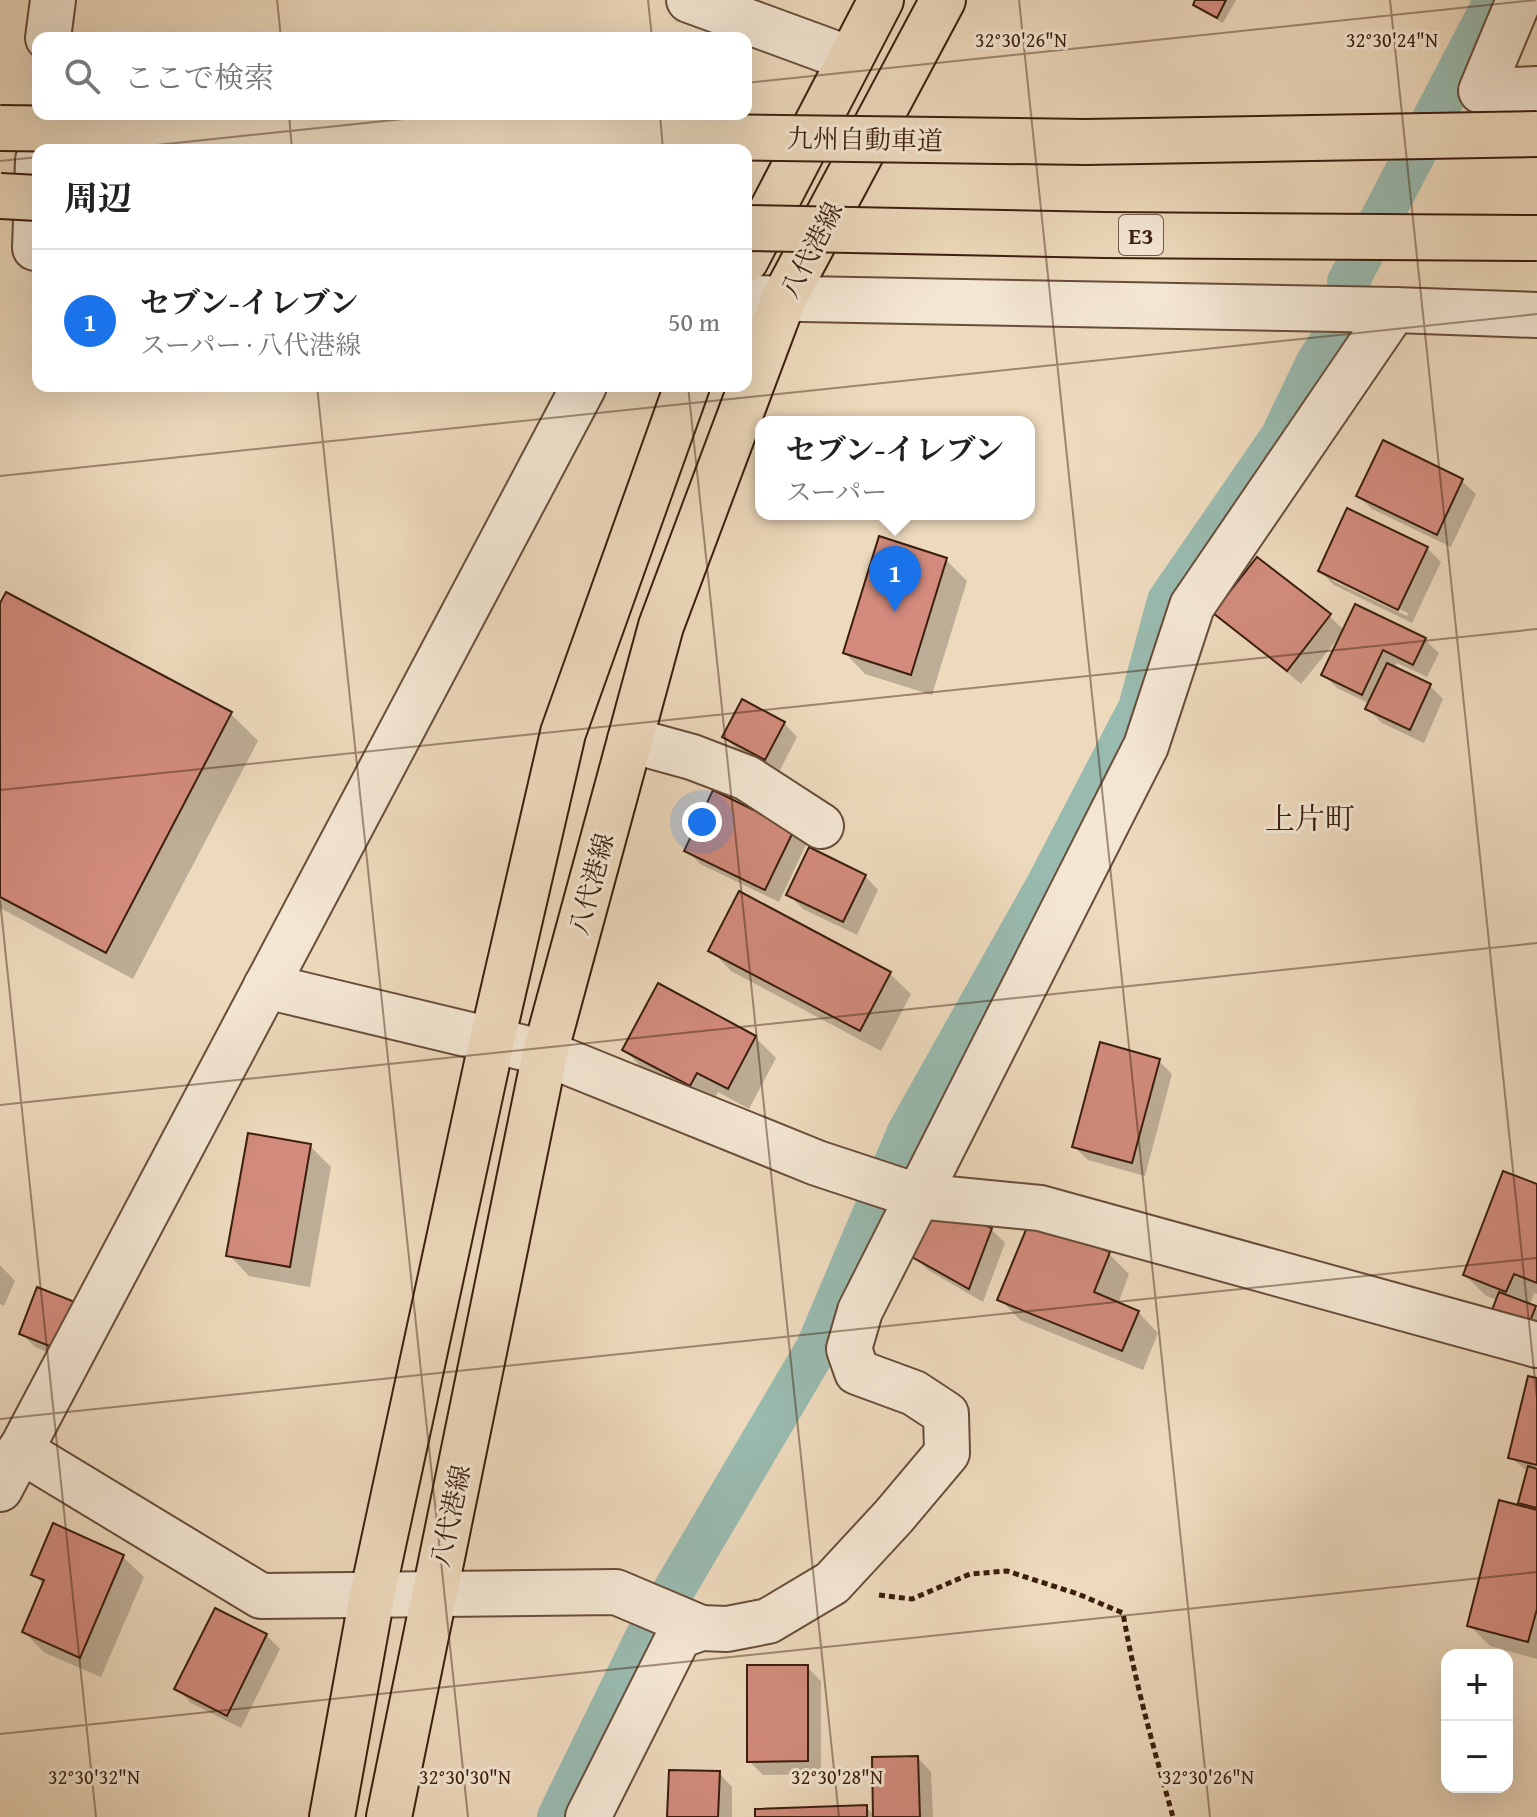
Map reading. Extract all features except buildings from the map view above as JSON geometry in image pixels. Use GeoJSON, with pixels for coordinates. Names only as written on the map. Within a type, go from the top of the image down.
{"type":"FeatureCollection","features":[{"type":"Feature","properties":{"kind":"main road","name":"八代港線"},"geometry":{"type":"LineString","coordinates":[[752,248],[881,0]]}},
{"type":"Feature","properties":{"kind":"main road","name":"八代港線"},"geometry":{"type":"LineString","coordinates":[[752,339],[765,298],[943,0]]}},
{"type":"Feature","properties":{"kind":"main road","name":"九州自動車道"},"geometry":{"type":"LineString","coordinates":[[0,128],[1086,142],[1537,134]]}},
{"type":"Feature","properties":{"kind":"main road"},"geometry":{"type":"LineString","coordinates":[[0,196],[32,198]]}},
{"type":"Feature","properties":{"kind":"main road","name":"E3"},"geometry":{"type":"LineString","coordinates":[[752,228],[1105,235],[1537,238]]}},
{"type":"Feature","properties":{"kind":"main road"},"geometry":{"type":"LineString","coordinates":[[332,1817],[372,1596],[492,1040],[563,733],[685,392]]}},
{"type":"Feature","properties":{"kind":"main road","name":"八代港線"},"geometry":{"type":"LineString","coordinates":[[389,1817],[545,1053],[661,626],[735,392]]}},
{"type":"Feature","properties":{"kind":"street"},"geometry":{"type":"LineString","coordinates":[[49,32],[53,0]]}},
{"type":"Feature","properties":{"kind":"street"},"geometry":{"type":"LineString","coordinates":[[689,0],[850,59]]}},
{"type":"Feature","properties":{"kind":"street"},"geometry":{"type":"LineString","coordinates":[[1519,0],[1481,91],[1537,89]]}},
{"type":"Feature","properties":{"kind":"street"},"geometry":{"type":"LineString","coordinates":[[38,144],[40,120]]}},
{"type":"Feature","properties":{"kind":"street"},"geometry":{"type":"LineString","coordinates":[[24,247],[32,197]]}},
{"type":"Feature","properties":{"kind":"street"},"geometry":{"type":"LineString","coordinates":[[765,298],[1537,315]]}},
{"type":"Feature","properties":{"kind":"street"},"geometry":{"type":"LineString","coordinates":[[20,1450],[261,1596],[616,1592],[700,1627],[727,1629],[768,1621],[832,1583],[947,1453],[946,1414],[914,1393],[857,1372],[849,1349],[860,1311],[1146,746],[1192,606],[1394,310]]}},
{"type":"Feature","properties":{"kind":"street"},"geometry":{"type":"LineString","coordinates":[[0,1489],[581,392]]}},
{"type":"Feature","properties":{"kind":"street"},"geometry":{"type":"LineString","coordinates":[[630,740],[692,757],[747,778],[821,826]]}},
{"type":"Feature","properties":{"kind":"street"},"geometry":{"type":"LineString","coordinates":[[266,986],[545,1053],[817,1163],[917,1196],[1040,1208],[1537,1345]]}},
{"type":"Feature","properties":{"kind":"street"},"geometry":{"type":"LineString","coordinates":[[588,1817],[679,1636],[700,1627]]}},
{"type":"Feature","properties":{"kind":"path"},"geometry":{"type":"LineString","coordinates":[[832,1583],[860,1592],[912,1599],[970,1574],[1007,1571],[1078,1594],[1123,1613],[1148,1729],[1173,1817]]}},
{"type":"Feature","properties":{"kind":"waterway"},"geometry":{"type":"LineString","coordinates":[[1348,282],[1495,0]]}},
{"type":"Feature","properties":{"kind":"waterway"},"geometry":{"type":"LineString","coordinates":[[558,1817],[645,1639],[816,1349],[908,1132],[1048,883],[1139,708],[1168,601],[1281,437],[1316,364],[1335,334]]}},
{"type":"Feature","properties":{"kind":"place","name":"セブン-イレブン"},"geometry":{"type":"Point","coordinates":[895,612]}},
{"type":"Feature","properties":{"kind":"district","name":"上片町"},"geometry":{"type":"Point","coordinates":[1310,818]}}]}
